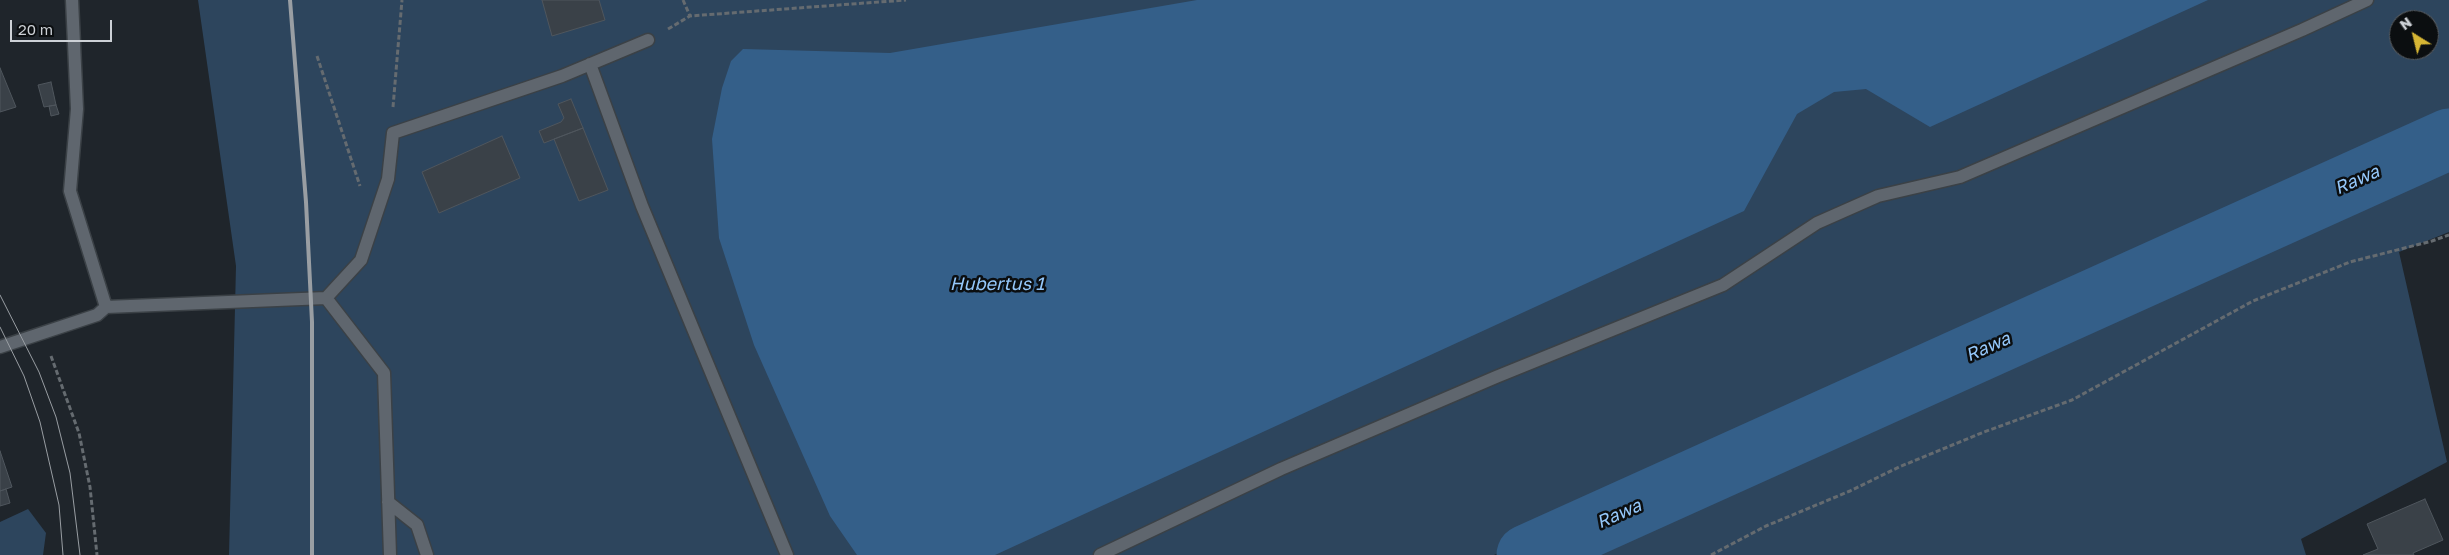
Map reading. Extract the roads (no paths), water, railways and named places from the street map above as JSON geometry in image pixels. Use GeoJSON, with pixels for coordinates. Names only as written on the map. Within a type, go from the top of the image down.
{"type":"FeatureCollection","features":[{"type":"Feature","properties":{"kind":"lane"},"geometry":{"type":"LineString","coordinates":[[72,0],[77,109],[70,191],[106,307]]}},
{"type":"Feature","properties":{"kind":"lane"},"geometry":{"type":"LineString","coordinates":[[1100,555],[1280,469],[1496,377],[1723,285],[1818,223],[1878,196],[1960,177],[2302,30],[2367,0]]}},
{"type":"Feature","properties":{"kind":"lane"},"geometry":{"type":"LineString","coordinates":[[0,347],[97,315],[106,307],[326,298],[361,260],[378,214],[388,179],[394,133],[590,64],[648,40]]}},
{"type":"Feature","properties":{"kind":"lane"},"geometry":{"type":"LineString","coordinates":[[590,64],[642,206],[787,555]]}},
{"type":"Feature","properties":{"kind":"lane"},"geometry":{"type":"LineString","coordinates":[[326,298],[384,373],[390,555]]}},
{"type":"Feature","properties":{"kind":"lane"},"geometry":{"type":"LineString","coordinates":[[388,502],[417,525],[427,555]]}},
{"type":"Feature","properties":{"kind":"water","name":"Hubertus 1"},"geometry":{"type":"Polygon","coordinates":[[[1197,0],[2208,0],[1930,127],[1866,89],[1834,92],[1797,114],[1744,211],[995,555],[857,555],[830,516],[754,345],[719,238],[712,139],[722,88],[731,61],[743,49],[890,53],[1197,0]]]}},
{"type":"Feature","properties":{"kind":"waterway","name":"Rawa"},"geometry":{"type":"LineString","coordinates":[[1527,555],[2449,139]]}},
{"type":"Feature","properties":{"kind":"tram line"},"geometry":{"type":"LineString","coordinates":[[0,295],[39,372],[56,417],[70,473],[80,555]]}},
{"type":"Feature","properties":{"kind":"tram line"},"geometry":{"type":"LineString","coordinates":[[0,327],[24,376],[40,422],[59,505],[63,555]]}},
{"type":"Feature","properties":{"kind":"railway"},"geometry":{"type":"LineString","coordinates":[[290,0],[306,202],[312,322],[312,555]]}}]}
